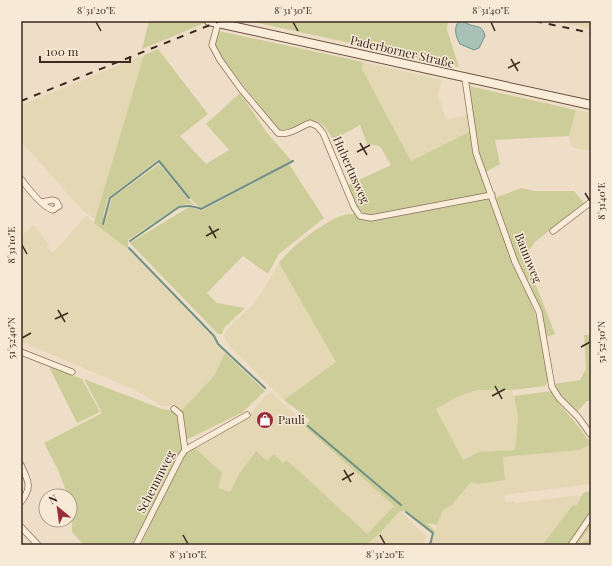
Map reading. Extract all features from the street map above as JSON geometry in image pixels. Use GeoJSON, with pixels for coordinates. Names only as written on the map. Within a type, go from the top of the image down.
{"type":"FeatureCollection","features":[{"type":"Feature","properties":{"kind":"main road","name":"Paderborner Straße"},"geometry":{"type":"LineString","coordinates":[[209,21],[591,105]]}},
{"type":"Feature","properties":{"kind":"street","name":"Hubertusweg"},"geometry":{"type":"LineString","coordinates":[[218,23],[212,45],[220,60],[241,89],[278,133],[288,133],[310,123],[317,126],[323,133],[354,207],[360,216],[371,218],[492,195]]}},
{"type":"Feature","properties":{"kind":"street","name":"Baumweg"},"geometry":{"type":"LineString","coordinates":[[465,78],[476,153],[516,262],[539,312],[552,387],[559,398],[578,417],[591,434]]}},
{"type":"Feature","properties":{"kind":"street"},"geometry":{"type":"LineString","coordinates":[[21,179],[42,202]]}},
{"type":"Feature","properties":{"kind":"street"},"geometry":{"type":"LineString","coordinates":[[553,231],[591,202]]}},
{"type":"Feature","properties":{"kind":"street"},"geometry":{"type":"LineString","coordinates":[[21,352],[72,372]]}},
{"type":"Feature","properties":{"kind":"street"},"geometry":{"type":"LineString","coordinates":[[174,409],[180,414],[185,450]]}},
{"type":"Feature","properties":{"kind":"street","name":"Schemmweg"},"geometry":{"type":"LineString","coordinates":[[136,545],[185,450],[247,414]]}},
{"type":"Feature","properties":{"kind":"street"},"geometry":{"type":"LineString","coordinates":[[21,465],[28,480],[29,487],[21,502]]}},
{"type":"Feature","properties":{"kind":"street"},"geometry":{"type":"LineString","coordinates":[[571,545],[591,516]]}},
{"type":"Feature","properties":{"kind":"street"},"geometry":{"type":"LineString","coordinates":[[21,527],[38,545]]}},
{"type":"Feature","properties":{"kind":"shaded area"},"geometry":{"type":"Polygon","coordinates":[[[459,21],[479,27],[484,32],[485,36],[479,48],[474,50],[460,44],[456,32],[456,27],[459,21]]]}},
{"type":"Feature","properties":{"kind":"shaded area"},"geometry":{"type":"Polygon","coordinates":[[[556,21],[591,21],[591,29],[556,21]]]}},
{"type":"Feature","properties":{"kind":"shaded area"},"geometry":{"type":"Polygon","coordinates":[[[144,55],[96,220],[82,210],[21,141],[21,105],[144,55]]]}},
{"type":"Feature","properties":{"kind":"shaded area"},"geometry":{"type":"Polygon","coordinates":[[[363,62],[442,80],[438,94],[446,120],[469,114],[471,131],[411,161],[362,69],[363,62]]]}},
{"type":"Feature","properties":{"kind":"shaded area"},"geometry":{"type":"Polygon","coordinates":[[[576,110],[591,113],[591,151],[571,147],[569,136],[576,110]]]}},
{"type":"Feature","properties":{"kind":"shaded area"},"geometry":{"type":"Polygon","coordinates":[[[86,216],[128,249],[213,338],[216,345],[225,353],[214,376],[181,411],[175,406],[162,406],[135,390],[25,343],[21,339],[21,236],[34,225],[49,244],[47,248],[53,253],[86,216]]]}},
{"type":"Feature","properties":{"kind":"shaded area"},"geometry":{"type":"Polygon","coordinates":[[[279,263],[336,362],[284,400],[230,347],[224,336],[226,331],[233,323],[255,303],[279,263]]]}},
{"type":"Feature","properties":{"kind":"shaded area"},"geometry":{"type":"Polygon","coordinates":[[[477,390],[512,390],[518,417],[515,450],[478,452],[462,460],[436,408],[457,397],[477,390]]]}},
{"type":"Feature","properties":{"kind":"shaded area"},"geometry":{"type":"Polygon","coordinates":[[[274,394],[306,424],[304,427],[395,506],[366,535],[287,460],[283,463],[274,455],[267,462],[255,451],[239,474],[230,492],[218,488],[194,447],[247,417],[266,395],[274,394]]]}},
{"type":"Feature","properties":{"kind":"shaded area"},"geometry":{"type":"Polygon","coordinates":[[[591,444],[591,484],[504,495],[505,502],[515,501],[515,503],[581,495],[577,505],[572,506],[542,545],[431,545],[433,535],[443,510],[452,505],[471,482],[478,484],[503,457],[580,450],[591,444]]]}},
{"type":"Feature","properties":{"kind":"shaded area"},"geometry":{"type":"Polygon","coordinates":[[[400,511],[426,536],[423,545],[366,545],[381,532],[400,511]]]}},
{"type":"Feature","properties":{"kind":"shaded area"},"geometry":{"type":"Polygon","coordinates":[[[591,526],[591,538],[578,545],[591,526]]]}},
{"type":"Feature","properties":{"kind":"green space"},"geometry":{"type":"Polygon","coordinates":[[[149,21],[193,21],[205,23],[142,49],[149,21]]]}},
{"type":"Feature","properties":{"kind":"green space"},"geometry":{"type":"Polygon","coordinates":[[[249,21],[448,21],[447,30],[459,67],[249,21]]]}},
{"type":"Feature","properties":{"kind":"green space"},"geometry":{"type":"Polygon","coordinates":[[[219,31],[363,62],[362,69],[411,161],[471,131],[487,191],[486,195],[376,216],[365,215],[356,205],[348,185],[391,165],[380,146],[367,144],[360,125],[333,140],[327,129],[321,123],[315,121],[289,130],[280,131],[223,60],[215,46],[219,31]]]}},
{"type":"Feature","properties":{"kind":"green space"},"geometry":{"type":"Polygon","coordinates":[[[158,49],[208,114],[180,136],[206,164],[229,150],[206,124],[240,93],[267,133],[292,161],[200,208],[158,160],[108,198],[103,217],[106,219],[112,198],[159,164],[188,199],[195,205],[188,204],[179,206],[128,240],[128,249],[94,223],[144,55],[158,49]]]}},
{"type":"Feature","properties":{"kind":"green space"},"geometry":{"type":"Polygon","coordinates":[[[469,86],[576,110],[569,136],[495,140],[500,164],[486,172],[478,153],[469,86]]]}},
{"type":"Feature","properties":{"kind":"green space"},"geometry":{"type":"Polygon","coordinates":[[[289,164],[324,218],[279,254],[268,274],[243,256],[207,293],[217,303],[245,308],[224,328],[222,334],[218,334],[130,243],[189,207],[201,211],[289,164]]]}},
{"type":"Feature","properties":{"kind":"green space"},"geometry":{"type":"Polygon","coordinates":[[[521,188],[534,191],[574,191],[584,203],[535,242],[525,257],[555,334],[546,337],[495,198],[521,188]]]}},
{"type":"Feature","properties":{"kind":"green space"},"geometry":{"type":"Polygon","coordinates":[[[488,199],[491,200],[528,293],[539,326],[548,381],[545,386],[512,390],[477,390],[457,397],[436,409],[463,460],[478,452],[515,450],[518,417],[514,396],[550,391],[588,440],[590,439],[591,444],[580,450],[503,457],[505,480],[478,484],[471,482],[452,505],[443,510],[437,525],[427,523],[435,531],[433,535],[407,512],[400,511],[381,532],[366,545],[360,543],[357,545],[140,545],[184,457],[194,447],[222,473],[218,488],[230,492],[239,474],[256,451],[267,461],[274,454],[283,463],[287,460],[367,534],[394,506],[304,426],[310,420],[284,400],[336,362],[279,263],[290,250],[307,236],[326,223],[343,215],[357,214],[364,220],[372,220],[488,199]]]}},
{"type":"Feature","properties":{"kind":"green space"},"geometry":{"type":"Polygon","coordinates":[[[584,335],[591,335],[591,401],[587,401],[576,413],[562,398],[554,384],[580,380],[586,369],[584,335]]]}},
{"type":"Feature","properties":{"kind":"green space"},"geometry":{"type":"Polygon","coordinates":[[[225,353],[265,391],[243,412],[186,440],[181,411],[214,376],[225,353]]]}},
{"type":"Feature","properties":{"kind":"green space"},"geometry":{"type":"Polygon","coordinates":[[[49,367],[82,379],[100,412],[77,423],[49,367]]]}},
{"type":"Feature","properties":{"kind":"green space"},"geometry":{"type":"Polygon","coordinates":[[[84,379],[162,409],[169,410],[179,419],[182,448],[133,545],[84,545],[72,532],[72,528],[78,528],[78,488],[65,488],[58,470],[44,443],[102,413],[84,379]]]}},
{"type":"Feature","properties":{"kind":"green space"},"geometry":{"type":"Polygon","coordinates":[[[591,491],[591,512],[586,518],[591,519],[591,526],[578,544],[591,538],[591,544],[542,545],[572,506],[577,505],[583,493],[591,491]]]}},
{"type":"Feature","properties":{"kind":"waterway"},"geometry":{"type":"LineString","coordinates":[[103,224],[110,198],[159,161],[189,198]]}},
{"type":"Feature","properties":{"kind":"waterway"},"geometry":{"type":"LineString","coordinates":[[130,241],[179,207],[193,206],[201,209],[293,161]]}},
{"type":"Feature","properties":{"kind":"waterway"},"geometry":{"type":"LineString","coordinates":[[129,248],[214,336],[218,344],[265,388]]}},
{"type":"Feature","properties":{"kind":"waterway"},"geometry":{"type":"LineString","coordinates":[[308,426],[401,505]]}},
{"type":"Feature","properties":{"kind":"waterway"},"geometry":{"type":"LineString","coordinates":[[406,512],[433,533],[430,545]]}},
{"type":"Feature","properties":{"kind":"railway"},"geometry":{"type":"LineString","coordinates":[[21,101],[220,21]]}},
{"type":"Feature","properties":{"kind":"railway"},"geometry":{"type":"LineString","coordinates":[[535,21],[591,33]]}},
{"type":"Feature","properties":{"kind":"place","name":"Pauli"},"geometry":{"type":"Point","coordinates":[265,420]}}]}
